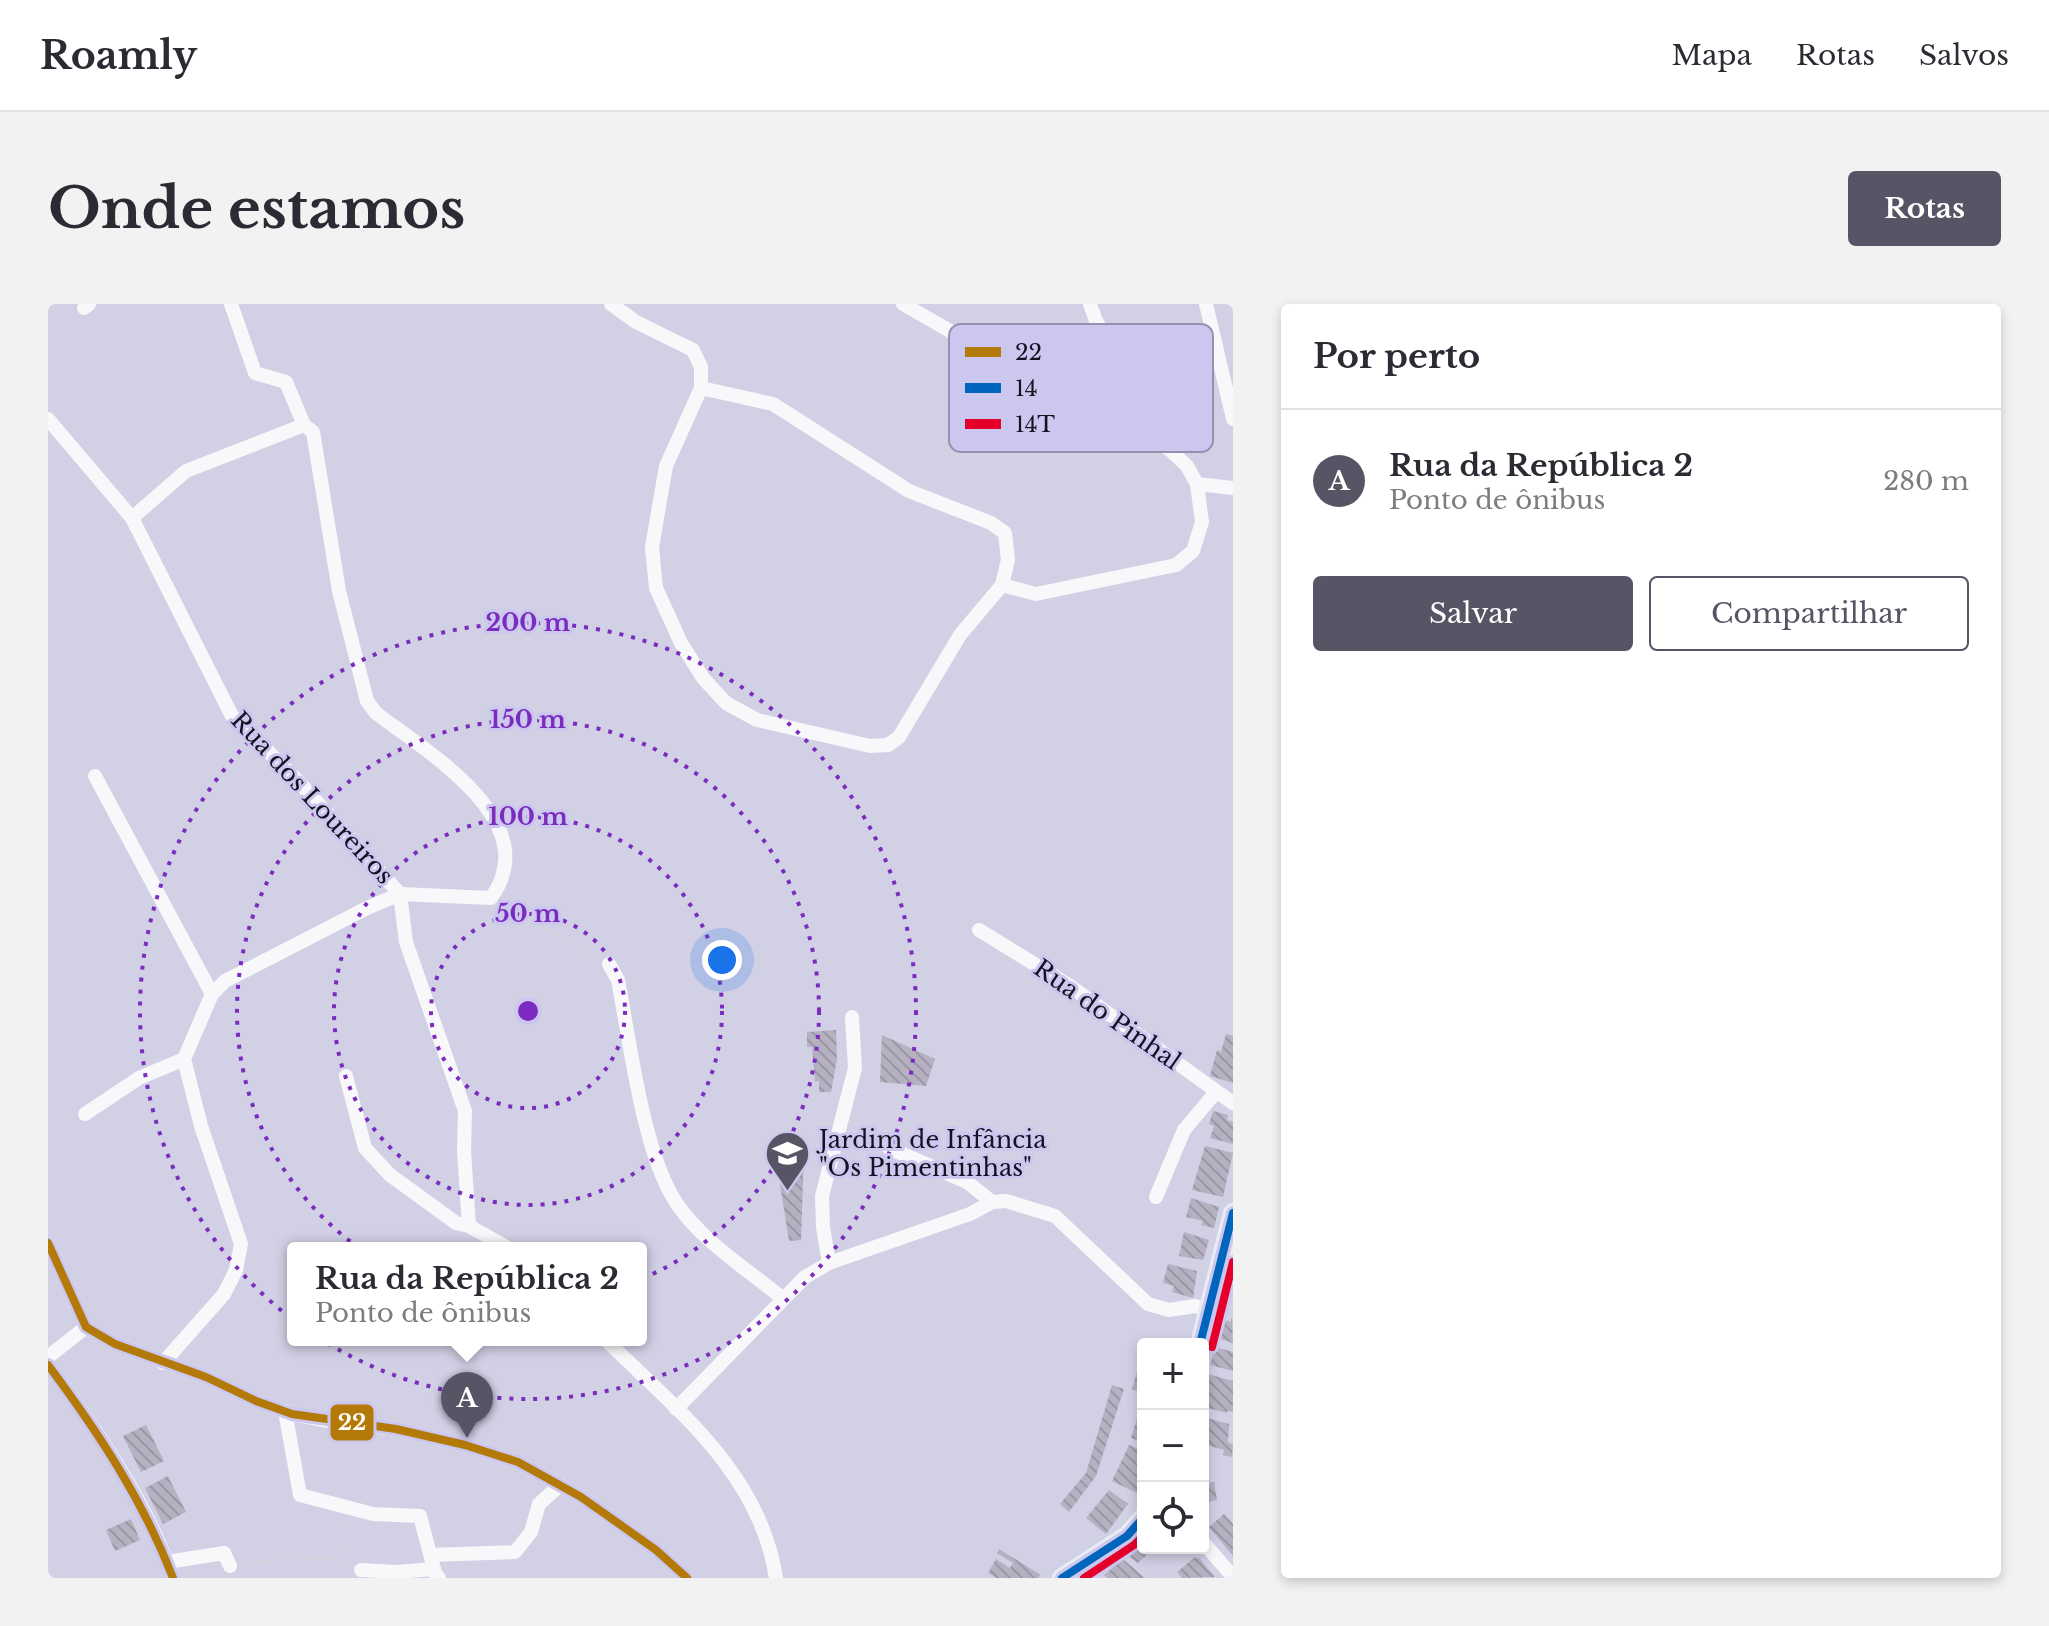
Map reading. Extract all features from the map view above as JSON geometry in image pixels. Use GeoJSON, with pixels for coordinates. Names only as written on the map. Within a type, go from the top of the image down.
{"type":"FeatureCollection","features":[{"type":"Feature","properties":{"kind":"street"},"geometry":{"type":"LineString","coordinates":[[163,1363],[224,1294],[236,1270],[241,1244],[201,1126],[184,1059],[212,994],[237,974],[400,894],[491,898],[504,880],[505,840],[494,815],[449,769],[376,713],[367,701],[339,591],[313,432],[304,425],[286,382],[255,373],[231,304]]}},
{"type":"Feature","properties":{"kind":"street"},"geometry":{"type":"LineString","coordinates":[[903,304],[949,330]]}},
{"type":"Feature","properties":{"kind":"street"},"geometry":{"type":"LineString","coordinates":[[1090,304],[1098,324]]}},
{"type":"Feature","properties":{"kind":"street"},"geometry":{"type":"LineString","coordinates":[[1206,304],[1211,324]]}},
{"type":"Feature","properties":{"kind":"street"},"geometry":{"type":"LineString","coordinates":[[614,305],[636,322],[693,350],[701,367],[701,388],[666,466],[652,547],[656,588],[681,643],[703,678],[726,703],[757,720],[870,746],[888,745],[899,737],[960,635],[1002,585],[1008,560],[1005,533],[991,523],[909,491],[773,404],[701,388]]}},
{"type":"Feature","properties":{"kind":"street"},"geometry":{"type":"LineString","coordinates":[[1213,334],[1233,419]]}},
{"type":"Feature","properties":{"kind":"street","name":"Rua dos Loureiros"},"geometry":{"type":"LineString","coordinates":[[48,419],[132,518],[232,716],[298,781],[400,894]]}},
{"type":"Feature","properties":{"kind":"street"},"geometry":{"type":"LineString","coordinates":[[132,518],[186,471],[304,425]]}},
{"type":"Feature","properties":{"kind":"street"},"geometry":{"type":"LineString","coordinates":[[1002,585],[1036,594],[1176,565],[1193,551],[1202,522],[1197,484],[1187,466],[1172,452]]}},
{"type":"Feature","properties":{"kind":"street"},"geometry":{"type":"LineString","coordinates":[[1197,484],[1233,488]]}},
{"type":"Feature","properties":{"kind":"street"},"geometry":{"type":"LineString","coordinates":[[95,776],[212,994]]}},
{"type":"Feature","properties":{"kind":"street"},"geometry":{"type":"LineString","coordinates":[[400,894],[406,942],[465,1111],[469,1226]]}},
{"type":"Feature","properties":{"kind":"street","name":"Rua do Pinhal"},"geometry":{"type":"LineString","coordinates":[[979,930],[1070,986],[1233,1103]]}},
{"type":"Feature","properties":{"kind":"street"},"geometry":{"type":"LineString","coordinates":[[609,964],[618,980],[647,1125],[660,1167],[677,1203],[700,1231],[782,1298]]}},
{"type":"Feature","properties":{"kind":"street"},"geometry":{"type":"LineString","coordinates":[[829,1263],[822,1196],[855,1068],[852,1017]]}},
{"type":"Feature","properties":{"kind":"street"},"geometry":{"type":"LineString","coordinates":[[85,1114],[139,1078],[184,1059]]}},
{"type":"Feature","properties":{"kind":"street"},"geometry":{"type":"LineString","coordinates":[[346,1076],[365,1148],[390,1175],[456,1223],[469,1226],[497,1242]]}},
{"type":"Feature","properties":{"kind":"street"},"geometry":{"type":"LineString","coordinates":[[1156,1197],[1184,1130],[1216,1092]]}},
{"type":"Feature","properties":{"kind":"street"},"geometry":{"type":"LineString","coordinates":[[889,1148],[967,1182],[992,1202]]}},
{"type":"Feature","properties":{"kind":"street"},"geometry":{"type":"LineString","coordinates":[[676,1409],[805,1277],[829,1263],[970,1214],[992,1202],[1006,1201],[1055,1216],[1148,1304],[1169,1310],[1195,1306],[1209,1310]]}},
{"type":"Feature","properties":{"kind":"street"},"geometry":{"type":"LineString","coordinates":[[1202,1338],[1233,1213]]}},
{"type":"Feature","properties":{"kind":"street"},"geometry":{"type":"LineString","coordinates":[[48,1243],[86,1327],[115,1344],[206,1377],[285,1411],[327,1421],[396,1429],[465,1445],[518,1462],[581,1497],[656,1550],[687,1578]]}},
{"type":"Feature","properties":{"kind":"street"},"geometry":{"type":"LineString","coordinates":[[48,1357],[86,1327]]}},
{"type":"Feature","properties":{"kind":"street"},"geometry":{"type":"LineString","coordinates":[[612,1346],[725,1459],[750,1497],[776,1578]]}},
{"type":"Feature","properties":{"kind":"street"},"geometry":{"type":"LineString","coordinates":[[48,1365],[81,1409],[142,1508],[173,1578]]}},
{"type":"Feature","properties":{"kind":"street"},"geometry":{"type":"LineString","coordinates":[[285,1411],[300,1495],[373,1514],[420,1516],[435,1567]]}},
{"type":"Feature","properties":{"kind":"street"},"geometry":{"type":"LineString","coordinates":[[361,1570],[396,1572],[515,1552],[531,1532],[539,1504],[560,1485]]}},
{"type":"Feature","properties":{"kind":"street"},"geometry":{"type":"LineString","coordinates":[[1062,1578],[1127,1536],[1137,1525]]}},
{"type":"Feature","properties":{"kind":"street"},"geometry":{"type":"LineString","coordinates":[[1209,1549],[1233,1577]]}},
{"type":"Feature","properties":{"kind":"street"},"geometry":{"type":"LineString","coordinates":[[167,1562],[224,1553],[230,1566]]}},
{"type":"Feature","properties":{"kind":"path"},"geometry":{"type":"LineString","coordinates":[[491,898],[609,964]]}},
{"type":"Feature","properties":{"kind":"path"},"geometry":{"type":"LineString","coordinates":[[842,1126],[889,1148]]}},
{"type":"Feature","properties":{"kind":"path"},"geometry":{"type":"LineString","coordinates":[[342,1506],[343,1559]]}},
{"type":"Feature","properties":{"kind":"path"},"geometry":{"type":"LineString","coordinates":[[230,1566],[296,1559],[343,1559],[361,1570]]}},
{"type":"Feature","properties":{"kind":"building"},"geometry":{"type":"Polygon","coordinates":[[[836,1030],[837,1059],[831,1092],[819,1092],[819,1081],[815,1082],[812,1047],[807,1047],[807,1032],[836,1030]]]}},
{"type":"Feature","properties":{"kind":"building"},"geometry":{"type":"Polygon","coordinates":[[[1226,1034],[1233,1036],[1233,1083],[1210,1076],[1217,1050],[1221,1052],[1226,1034]]]}},
{"type":"Feature","properties":{"kind":"building"},"geometry":{"type":"Polygon","coordinates":[[[882,1035],[935,1059],[926,1086],[880,1082],[882,1035]]]}},
{"type":"Feature","properties":{"kind":"building"},"geometry":{"type":"Polygon","coordinates":[[[1213,1111],[1228,1115],[1227,1120],[1233,1122],[1233,1144],[1210,1138],[1214,1126],[1209,1124],[1213,1111]]]}},
{"type":"Feature","properties":{"kind":"building"},"geometry":{"type":"Polygon","coordinates":[[[1205,1146],[1233,1153],[1223,1197],[1192,1190],[1205,1146]]]}},
{"type":"Feature","properties":{"kind":"building"},"geometry":{"type":"Polygon","coordinates":[[[785,1152],[804,1152],[801,1240],[789,1241],[779,1178],[785,1152]]]}},
{"type":"Feature","properties":{"kind":"building"},"geometry":{"type":"Polygon","coordinates":[[[1191,1198],[1219,1207],[1214,1228],[1201,1225],[1203,1221],[1186,1217],[1191,1198]]]}},
{"type":"Feature","properties":{"kind":"building"},"geometry":{"type":"Polygon","coordinates":[[[1184,1232],[1209,1240],[1203,1260],[1179,1256],[1184,1232]]]}},
{"type":"Feature","properties":{"kind":"building"},"geometry":{"type":"Polygon","coordinates":[[[1168,1264],[1197,1271],[1193,1298],[1172,1292],[1174,1286],[1163,1283],[1168,1264]]]}},
{"type":"Feature","properties":{"kind":"building"},"geometry":{"type":"Polygon","coordinates":[[[1232,1316],[1233,1343],[1217,1338],[1221,1319],[1231,1322],[1232,1316]]]}},
{"type":"Feature","properties":{"kind":"building"},"geometry":{"type":"Polygon","coordinates":[[[1215,1347],[1233,1352],[1233,1371],[1210,1365],[1215,1347]]]}},
{"type":"Feature","properties":{"kind":"building"},"geometry":{"type":"Polygon","coordinates":[[[1137,1372],[1137,1391],[1132,1389],[1137,1372]]]}},
{"type":"Feature","properties":{"kind":"building"},"geometry":{"type":"Polygon","coordinates":[[[1209,1374],[1233,1381],[1233,1412],[1209,1408],[1209,1374]]]}},
{"type":"Feature","properties":{"kind":"building"},"geometry":{"type":"Polygon","coordinates":[[[1112,1385],[1124,1389],[1096,1476],[1069,1512],[1060,1504],[1086,1473],[1112,1385]]]}},
{"type":"Feature","properties":{"kind":"building"},"geometry":{"type":"Polygon","coordinates":[[[1137,1419],[1137,1440],[1131,1438],[1137,1419]]]}},
{"type":"Feature","properties":{"kind":"building"},"geometry":{"type":"Polygon","coordinates":[[[1209,1419],[1229,1424],[1228,1442],[1233,1445],[1232,1457],[1223,1455],[1224,1450],[1209,1446],[1209,1419]]]}},
{"type":"Feature","properties":{"kind":"building"},"geometry":{"type":"Polygon","coordinates":[[[146,1425],[164,1461],[141,1472],[123,1436],[146,1425]]]}},
{"type":"Feature","properties":{"kind":"building"},"geometry":{"type":"Polygon","coordinates":[[[1129,1445],[1137,1448],[1137,1493],[1112,1481],[1129,1445]]]}},
{"type":"Feature","properties":{"kind":"building"},"geometry":{"type":"Polygon","coordinates":[[[168,1476],[186,1512],[163,1524],[145,1488],[168,1476]]]}},
{"type":"Feature","properties":{"kind":"building"},"geometry":{"type":"Polygon","coordinates":[[[1214,1482],[1217,1500],[1209,1502],[1209,1483],[1214,1482]]]}},
{"type":"Feature","properties":{"kind":"building"},"geometry":{"type":"Polygon","coordinates":[[[1109,1490],[1128,1504],[1106,1534],[1086,1518],[1109,1490]]]}},
{"type":"Feature","properties":{"kind":"building"},"geometry":{"type":"Polygon","coordinates":[[[1224,1514],[1233,1524],[1233,1556],[1209,1527],[1224,1514]]]}},
{"type":"Feature","properties":{"kind":"building"},"geometry":{"type":"Polygon","coordinates":[[[131,1519],[140,1540],[115,1551],[106,1530],[131,1519]]]}},
{"type":"Feature","properties":{"kind":"building"},"geometry":{"type":"Polygon","coordinates":[[[1137,1541],[1137,1554],[1148,1554],[1138,1563],[1126,1551],[1137,1541]]]}},
{"type":"Feature","properties":{"kind":"building"},"geometry":{"type":"Polygon","coordinates":[[[999,1549],[1041,1575],[1038,1578],[996,1578],[988,1573],[996,1559],[1010,1568],[1013,1563],[997,1553],[999,1549]]]}},
{"type":"Feature","properties":{"kind":"building"},"geometry":{"type":"Polygon","coordinates":[[[1195,1557],[1215,1577],[1182,1578],[1177,1572],[1195,1557]]]}},
{"type":"Feature","properties":{"kind":"building"},"geometry":{"type":"Polygon","coordinates":[[[1123,1559],[1145,1578],[1108,1578],[1104,1575],[1123,1559]]]}},
{"type":"Feature","properties":{"kind":"transit line","name":"14"},"geometry":{"type":"LineString","coordinates":[[1202,1338],[1233,1213]]}},
{"type":"Feature","properties":{"kind":"transit line","name":"22"},"geometry":{"type":"LineString","coordinates":[[48,1243],[86,1327],[115,1344],[206,1377],[292,1414],[396,1429],[465,1445],[518,1462],[581,1497],[656,1550],[687,1578]]}},
{"type":"Feature","properties":{"kind":"transit line","name":"14T"},"geometry":{"type":"LineString","coordinates":[[1212,1347],[1233,1262]]}},
{"type":"Feature","properties":{"kind":"transit line","name":"22"},"geometry":{"type":"LineString","coordinates":[[48,1365],[118,1467],[148,1521],[173,1578]]}},
{"type":"Feature","properties":{"kind":"transit line","name":"14"},"geometry":{"type":"LineString","coordinates":[[1062,1578],[1127,1536],[1137,1525]]}},
{"type":"Feature","properties":{"kind":"transit line","name":"14T"},"geometry":{"type":"LineString","coordinates":[[1084,1578],[1137,1542]]}},
{"type":"Feature","properties":{"kind":"place","name":"Jardim de Infância \"Os Pimentinhas\""},"geometry":{"type":"Point","coordinates":[788,1193]}},
{"type":"Feature","properties":{"kind":"place","name":"Rua da República 2"},"geometry":{"type":"Point","coordinates":[467,1438]}}]}
